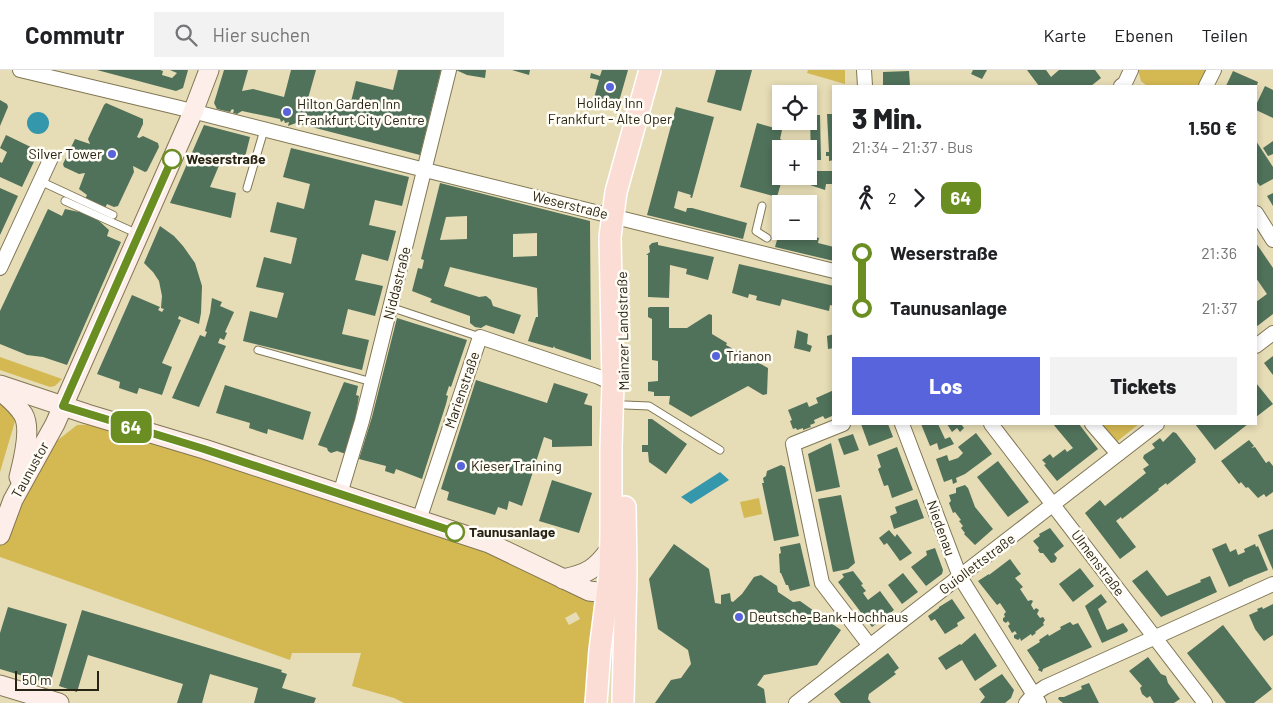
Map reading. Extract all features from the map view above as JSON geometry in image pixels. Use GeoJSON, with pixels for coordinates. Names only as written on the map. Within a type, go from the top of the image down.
{"type":"FeatureCollection","features":[{"type":"Feature","properties":{"kind":"main road","name":"Taunustor"},"geometry":{"type":"LineString","coordinates":[[0,535],[13,500],[63,406],[193,112],[209,70]]}},
{"type":"Feature","properties":{"kind":"main road","name":"Mainzer Landstraße"},"geometry":{"type":"LineString","coordinates":[[616,596],[626,573],[625,405],[619,217],[616,192],[650,70]]}},
{"type":"Feature","properties":{"kind":"main road","name":"Mainzer Landstraße"},"geometry":{"type":"LineString","coordinates":[[616,596],[610,572],[613,384],[610,236],[634,181],[664,70]]}},
{"type":"Feature","properties":{"kind":"main road"},"geometry":{"type":"LineString","coordinates":[[0,385],[112,422],[204,449],[489,543],[588,591],[616,596]]}},
{"type":"Feature","properties":{"kind":"main road"},"geometry":{"type":"LineString","coordinates":[[0,391],[23,414],[27,426],[24,453],[13,500]]}},
{"type":"Feature","properties":{"kind":"main road"},"geometry":{"type":"LineString","coordinates":[[46,440],[77,422],[112,422]]}},
{"type":"Feature","properties":{"kind":"main road"},"geometry":{"type":"LineString","coordinates":[[563,579],[582,575],[591,570],[600,563],[610,549]]}},
{"type":"Feature","properties":{"kind":"main road"},"geometry":{"type":"LineString","coordinates":[[616,596],[624,636],[623,703]]}},
{"type":"Feature","properties":{"kind":"main road"},"geometry":{"type":"LineString","coordinates":[[596,703],[600,650],[616,596]]}},
{"type":"Feature","properties":{"kind":"main road"},"geometry":{"type":"LineString","coordinates":[[0,685],[59,703]]}},
{"type":"Feature","properties":{"kind":"street","name":"Weserstraße"},"geometry":{"type":"LineString","coordinates":[[20,70],[832,270]]}},
{"type":"Feature","properties":{"kind":"street","name":"Niddastraße"},"geometry":{"type":"LineString","coordinates":[[340,494],[372,382],[449,70]]}},
{"type":"Feature","properties":{"kind":"street"},"geometry":{"type":"LineString","coordinates":[[864,70],[865,85]]}},
{"type":"Feature","properties":{"kind":"street"},"geometry":{"type":"LineString","coordinates":[[1126,85],[1131,70]]}},
{"type":"Feature","properties":{"kind":"street"},"geometry":{"type":"LineString","coordinates":[[1206,85],[1214,70]]}},
{"type":"Feature","properties":{"kind":"street"},"geometry":{"type":"LineString","coordinates":[[0,268],[52,158]]}},
{"type":"Feature","properties":{"kind":"street"},"geometry":{"type":"LineString","coordinates":[[1257,215],[1273,240]]}},
{"type":"Feature","properties":{"kind":"street"},"geometry":{"type":"LineString","coordinates":[[1257,345],[1273,334]]}},
{"type":"Feature","properties":{"kind":"street","name":"Marienstraße"},"geometry":{"type":"LineString","coordinates":[[419,520],[480,337],[599,377],[613,384]]}},
{"type":"Feature","properties":{"kind":"street"},"geometry":{"type":"LineString","coordinates":[[840,425],[793,444],[822,583],[870,646]]}},
{"type":"Feature","properties":{"kind":"street","name":"Niedenau"},"geometry":{"type":"LineString","coordinates":[[902,425],[960,577],[1033,700]]}},
{"type":"Feature","properties":{"kind":"street","name":"Ulmenstraße"},"geometry":{"type":"LineString","coordinates":[[992,425],[1205,703]]}},
{"type":"Feature","properties":{"kind":"street"},"geometry":{"type":"LineString","coordinates":[[1093,425],[1118,454]]}},
{"type":"Feature","properties":{"kind":"street","name":"Guiollettstraße"},"geometry":{"type":"LineString","coordinates":[[796,703],[1156,425]]}},
{"type":"Feature","properties":{"kind":"street"},"geometry":{"type":"LineString","coordinates":[[1033,700],[1045,687],[1273,584]]}},
{"type":"Feature","properties":{"kind":"lane"},"geometry":{"type":"LineString","coordinates":[[247,188],[264,130]]}},
{"type":"Feature","properties":{"kind":"lane"},"geometry":{"type":"LineString","coordinates":[[40,181],[113,215]]}},
{"type":"Feature","properties":{"kind":"lane"},"geometry":{"type":"LineString","coordinates":[[65,201],[138,234]]}},
{"type":"Feature","properties":{"kind":"lane"},"geometry":{"type":"LineString","coordinates":[[762,206],[756,231],[767,238]]}},
{"type":"Feature","properties":{"kind":"lane"},"geometry":{"type":"LineString","coordinates":[[390,307],[480,337]]}},
{"type":"Feature","properties":{"kind":"lane"},"geometry":{"type":"LineString","coordinates":[[258,350],[372,382]]}},
{"type":"Feature","properties":{"kind":"lane"},"geometry":{"type":"LineString","coordinates":[[625,405],[649,406],[720,450]]}},
{"type":"Feature","properties":{"kind":"shaded area"},"geometry":{"type":"Polygon","coordinates":[[[808,70],[845,70],[845,84],[807,73],[808,70]]]}},
{"type":"Feature","properties":{"kind":"shaded area"},"geometry":{"type":"Polygon","coordinates":[[[1138,70],[1209,70],[1202,85],[1146,85],[1141,81],[1138,70]]]}},
{"type":"Feature","properties":{"kind":"shaded area"},"geometry":{"type":"Polygon","coordinates":[[[0,357],[62,379],[55,386],[50,387],[0,370],[0,357]]]}},
{"type":"Feature","properties":{"kind":"shaded area"},"geometry":{"type":"Polygon","coordinates":[[[0,397],[18,411],[0,472],[0,397]]]}},
{"type":"Feature","properties":{"kind":"shaded area","name":"Taunusanlage"},"geometry":{"type":"Polygon","coordinates":[[[112,424],[205,460],[486,550],[598,602],[596,703],[404,703],[394,698],[352,686],[361,653],[292,653],[290,660],[0,557],[0,533],[39,455],[77,425],[112,424]],[[576,612],[565,618],[569,625],[580,619],[576,612]]]}},
{"type":"Feature","properties":{"kind":"shaded area"},"geometry":{"type":"Polygon","coordinates":[[[1101,425],[1138,425],[1115,443],[1101,425]]]}},
{"type":"Feature","properties":{"kind":"shaded area"},"geometry":{"type":"Polygon","coordinates":[[[759,498],[762,514],[744,518],[740,502],[759,498]]]}},
{"type":"Feature","properties":{"kind":"water"},"geometry":{"type":"Polygon","coordinates":[[[38,112],[46,115],[49,123],[46,131],[38,134],[30,131],[27,123],[30,115],[38,112]]]}},
{"type":"Feature","properties":{"kind":"water"},"geometry":{"type":"Polygon","coordinates":[[[720,472],[729,480],[691,504],[681,497],[720,472]]]}},
{"type":"Feature","properties":{"kind":"building"},"geometry":{"type":"Polygon","coordinates":[[[97,70],[160,70],[163,71],[162,75],[172,78],[177,73],[170,70],[188,70],[183,88],[176,91],[97,70]]]}},
{"type":"Feature","properties":{"kind":"building"},"geometry":{"type":"Polygon","coordinates":[[[224,70],[248,70],[242,91],[253,89],[284,97],[291,70],[316,70],[307,102],[338,110],[339,107],[349,110],[356,81],[393,90],[398,70],[441,70],[420,155],[296,123],[288,126],[289,122],[285,123],[284,120],[281,122],[280,119],[242,111],[237,114],[233,113],[234,110],[232,109],[230,112],[217,109],[214,103],[224,70]]]}},
{"type":"Feature","properties":{"kind":"building"},"geometry":{"type":"Polygon","coordinates":[[[456,70],[486,70],[485,78],[467,75],[456,70]]]}},
{"type":"Feature","properties":{"kind":"building"},"geometry":{"type":"Polygon","coordinates":[[[512,70],[530,70],[529,75],[512,70]]]}},
{"type":"Feature","properties":{"kind":"building","name":"Holiday Inn Frankfurt - Alte Oper"},"geometry":{"type":"Polygon","coordinates":[[[602,70],[628,70],[618,105],[594,98],[599,80],[590,78],[591,73],[600,76],[602,70]]]}},
{"type":"Feature","properties":{"kind":"building"},"geometry":{"type":"Polygon","coordinates":[[[716,70],[752,70],[741,111],[707,102],[716,70]]]}},
{"type":"Feature","properties":{"kind":"building"},"geometry":{"type":"Polygon","coordinates":[[[973,70],[987,70],[982,79],[971,74],[973,70]]]}},
{"type":"Feature","properties":{"kind":"building"},"geometry":{"type":"Polygon","coordinates":[[[1027,70],[1046,70],[1051,77],[1059,70],[1095,70],[1101,78],[1092,85],[1038,85],[1027,70]]]}},
{"type":"Feature","properties":{"kind":"building"},"geometry":{"type":"Polygon","coordinates":[[[909,71],[910,85],[883,85],[883,72],[909,71]]]}},
{"type":"Feature","properties":{"kind":"building"},"geometry":{"type":"Polygon","coordinates":[[[1233,71],[1258,82],[1257,85],[1226,85],[1233,71]]]}},
{"type":"Feature","properties":{"kind":"building"},"geometry":{"type":"Polygon","coordinates":[[[1265,86],[1273,90],[1273,118],[1257,110],[1257,103],[1265,86]]]}},
{"type":"Feature","properties":{"kind":"building"},"geometry":{"type":"Polygon","coordinates":[[[0,100],[7,104],[8,107],[0,126],[0,100]]]}},
{"type":"Feature","properties":{"kind":"building"},"geometry":{"type":"Polygon","coordinates":[[[106,103],[143,119],[143,124],[137,137],[143,136],[158,143],[159,147],[147,171],[145,172],[133,166],[134,172],[118,206],[114,207],[107,204],[99,221],[109,230],[107,236],[121,242],[67,365],[43,357],[27,355],[0,344],[0,311],[48,209],[62,216],[65,209],[79,212],[87,195],[79,189],[85,173],[79,174],[64,167],[63,164],[75,139],[90,144],[88,139],[106,103]]]}},
{"type":"Feature","properties":{"kind":"building"},"geometry":{"type":"Polygon","coordinates":[[[676,107],[714,117],[692,198],[690,197],[691,195],[678,191],[674,208],[686,212],[687,208],[692,208],[747,223],[743,239],[647,215],[676,107]]]}},
{"type":"Feature","properties":{"kind":"building"},"geometry":{"type":"Polygon","coordinates":[[[827,114],[832,114],[832,160],[829,161],[829,156],[826,156],[826,152],[829,152],[827,114]]]}},
{"type":"Feature","properties":{"kind":"building"},"geometry":{"type":"Polygon","coordinates":[[[817,115],[820,115],[821,160],[817,160],[817,140],[811,140],[810,130],[817,130],[817,115]]]}},
{"type":"Feature","properties":{"kind":"building"},"geometry":{"type":"Polygon","coordinates":[[[757,123],[772,127],[772,130],[782,130],[780,139],[782,140],[772,140],[772,185],[780,185],[778,195],[772,196],[740,187],[757,123]]]}},
{"type":"Feature","properties":{"kind":"building"},"geometry":{"type":"Polygon","coordinates":[[[204,125],[250,137],[244,161],[223,156],[210,187],[236,193],[231,218],[170,203],[204,125]]]}},
{"type":"Feature","properties":{"kind":"building"},"geometry":{"type":"Polygon","coordinates":[[[6,135],[39,151],[22,187],[0,177],[0,162],[2,163],[7,152],[0,148],[6,135]]]}},
{"type":"Feature","properties":{"kind":"building"},"geometry":{"type":"Polygon","coordinates":[[[1273,141],[1273,154],[1268,156],[1263,148],[1273,141]]]}},
{"type":"Feature","properties":{"kind":"building"},"geometry":{"type":"Polygon","coordinates":[[[1257,143],[1273,167],[1273,179],[1260,186],[1257,182],[1257,143]]]}},
{"type":"Feature","properties":{"kind":"building"},"geometry":{"type":"Polygon","coordinates":[[[291,148],[409,177],[402,206],[375,200],[369,225],[396,231],[388,261],[362,254],[355,280],[383,286],[375,316],[348,309],[342,334],[369,340],[362,370],[243,341],[250,311],[277,318],[284,293],[256,287],[264,257],[291,264],[297,238],[270,232],[277,202],[304,209],[310,184],[283,177],[291,148]]]}},
{"type":"Feature","properties":{"kind":"building"},"geometry":{"type":"Polygon","coordinates":[[[817,171],[832,171],[832,184],[826,184],[825,190],[810,185],[817,185],[817,171]]]}},
{"type":"Feature","properties":{"kind":"building"},"geometry":{"type":"Polygon","coordinates":[[[440,183],[590,221],[591,360],[555,348],[554,346],[553,348],[528,341],[536,317],[538,317],[537,288],[450,267],[444,286],[479,297],[486,296],[491,300],[493,306],[521,315],[514,334],[486,325],[481,328],[475,327],[470,323],[470,316],[430,302],[432,299],[412,291],[418,268],[422,269],[424,260],[421,259],[440,183]],[[467,216],[446,217],[440,240],[467,239],[467,216]],[[537,233],[513,234],[513,257],[537,256],[537,233]]]}},
{"type":"Feature","properties":{"kind":"building"},"geometry":{"type":"Polygon","coordinates":[[[0,188],[18,196],[0,235],[0,188]]]}},
{"type":"Feature","properties":{"kind":"building"},"geometry":{"type":"Polygon","coordinates":[[[1273,193],[1273,206],[1267,196],[1273,193]]]}},
{"type":"Feature","properties":{"kind":"building"},"geometry":{"type":"Polygon","coordinates":[[[160,226],[174,236],[195,263],[202,286],[201,313],[199,324],[179,316],[178,319],[181,320],[162,363],[172,367],[162,395],[139,388],[137,394],[119,388],[120,382],[97,374],[132,295],[160,307],[158,310],[162,312],[164,309],[161,308],[162,296],[159,281],[144,263],[160,226]]]}},
{"type":"Feature","properties":{"kind":"building"},"geometry":{"type":"Polygon","coordinates":[[[817,237],[819,238],[818,243],[832,246],[832,261],[775,247],[777,240],[817,240],[817,237]]]}},
{"type":"Feature","properties":{"kind":"building"},"geometry":{"type":"Polygon","coordinates":[[[658,242],[658,245],[714,257],[708,280],[686,274],[687,269],[670,265],[669,298],[648,297],[648,255],[646,255],[650,252],[649,246],[652,243],[658,242]]]}},
{"type":"Feature","properties":{"kind":"building"},"geometry":{"type":"Polygon","coordinates":[[[1257,244],[1273,268],[1273,314],[1257,326],[1257,301],[1267,294],[1257,279],[1257,244]]]}},
{"type":"Feature","properties":{"kind":"building"},"geometry":{"type":"Polygon","coordinates":[[[739,264],[832,286],[832,306],[830,305],[829,311],[782,299],[780,306],[756,300],[757,296],[749,294],[748,298],[732,293],[739,264]]]}},
{"type":"Feature","properties":{"kind":"building"},"geometry":{"type":"Polygon","coordinates":[[[212,298],[222,302],[220,306],[234,312],[225,332],[227,333],[224,340],[220,338],[218,343],[226,346],[199,407],[172,398],[200,335],[205,337],[207,332],[205,331],[212,298]]]}},
{"type":"Feature","properties":{"kind":"building","name":"Trianon"},"geometry":{"type":"Polygon","coordinates":[[[669,307],[669,328],[687,328],[709,314],[712,315],[712,334],[727,343],[726,345],[768,368],[767,394],[763,395],[748,386],[691,417],[669,404],[670,396],[654,396],[654,392],[648,391],[648,382],[658,381],[658,361],[652,360],[652,319],[648,317],[648,308],[669,307]]]}},
{"type":"Feature","properties":{"kind":"building"},"geometry":{"type":"Polygon","coordinates":[[[397,318],[467,340],[451,387],[449,386],[446,395],[448,396],[446,404],[422,479],[396,469],[394,474],[385,471],[386,466],[359,459],[372,417],[397,318]]]}},
{"type":"Feature","properties":{"kind":"building"},"geometry":{"type":"Polygon","coordinates":[[[797,330],[808,334],[807,344],[812,346],[810,352],[794,348],[797,330]]]}},
{"type":"Feature","properties":{"kind":"building"},"geometry":{"type":"Polygon","coordinates":[[[832,335],[832,348],[828,349],[827,336],[832,335]]]}},
{"type":"Feature","properties":{"kind":"building"},"geometry":{"type":"Polygon","coordinates":[[[1273,356],[1273,375],[1264,363],[1273,356]]]}},
{"type":"Feature","properties":{"kind":"building"},"geometry":{"type":"Polygon","coordinates":[[[476,380],[547,403],[554,383],[588,394],[584,404],[592,406],[592,446],[552,447],[552,440],[544,437],[522,506],[509,501],[507,510],[498,507],[495,515],[447,500],[449,492],[441,489],[476,380]]]}},
{"type":"Feature","properties":{"kind":"building"},"geometry":{"type":"Polygon","coordinates":[[[344,382],[358,386],[356,395],[359,396],[354,429],[346,454],[337,451],[331,453],[327,448],[318,445],[344,382]]]}},
{"type":"Feature","properties":{"kind":"building"},"geometry":{"type":"Polygon","coordinates":[[[1257,384],[1273,404],[1257,416],[1257,384]]]}},
{"type":"Feature","properties":{"kind":"building"},"geometry":{"type":"Polygon","coordinates":[[[225,385],[311,412],[303,440],[268,429],[267,434],[249,428],[250,423],[216,413],[225,385]]]}},
{"type":"Feature","properties":{"kind":"building"},"geometry":{"type":"Polygon","coordinates":[[[832,391],[832,416],[825,419],[823,416],[814,420],[815,423],[810,425],[811,427],[803,430],[803,428],[793,429],[788,410],[807,402],[809,407],[818,403],[816,398],[832,391]]]}},
{"type":"Feature","properties":{"kind":"building"},"geometry":{"type":"Polygon","coordinates":[[[648,419],[652,419],[687,444],[666,474],[649,462],[648,452],[642,452],[642,445],[648,445],[648,419]]]}},
{"type":"Feature","properties":{"kind":"building"},"geometry":{"type":"Polygon","coordinates":[[[861,425],[888,425],[893,437],[869,446],[861,425]]]}},
{"type":"Feature","properties":{"kind":"building"},"geometry":{"type":"Polygon","coordinates":[[[921,425],[938,425],[945,439],[950,437],[954,444],[939,450],[937,443],[930,446],[921,425]]]}},
{"type":"Feature","properties":{"kind":"building"},"geometry":{"type":"Polygon","coordinates":[[[948,425],[962,425],[964,428],[960,432],[957,428],[952,432],[948,425]]]}},
{"type":"Feature","properties":{"kind":"building"},"geometry":{"type":"Polygon","coordinates":[[[1054,425],[1080,425],[1098,449],[1057,481],[1042,460],[1050,454],[1053,458],[1065,449],[1067,452],[1073,448],[1054,425]]]}},
{"type":"Feature","properties":{"kind":"building"},"geometry":{"type":"Polygon","coordinates":[[[1196,425],[1247,425],[1215,450],[1196,425]]]}},
{"type":"Feature","properties":{"kind":"building"},"geometry":{"type":"Polygon","coordinates":[[[1173,432],[1176,433],[1196,459],[1196,462],[1167,485],[1166,483],[1158,489],[1122,519],[1121,517],[1116,521],[1136,547],[1120,559],[1085,513],[1100,500],[1105,506],[1146,473],[1143,469],[1149,465],[1143,458],[1144,455],[1155,448],[1152,444],[1160,438],[1163,442],[1173,432]]]}},
{"type":"Feature","properties":{"kind":"building"},"geometry":{"type":"Polygon","coordinates":[[[976,433],[992,454],[965,474],[956,478],[957,482],[953,484],[952,479],[944,482],[936,459],[947,455],[949,461],[958,458],[963,453],[958,447],[976,433]]]}},
{"type":"Feature","properties":{"kind":"building"},"geometry":{"type":"Polygon","coordinates":[[[853,434],[859,450],[844,455],[838,439],[853,434]]]}},
{"type":"Feature","properties":{"kind":"building"},"geometry":{"type":"Polygon","coordinates":[[[1249,440],[1254,446],[1251,448],[1255,447],[1266,463],[1269,461],[1273,466],[1273,492],[1266,497],[1264,494],[1258,498],[1248,487],[1246,488],[1241,482],[1239,484],[1221,461],[1249,440]]]}},
{"type":"Feature","properties":{"kind":"building"},"geometry":{"type":"Polygon","coordinates":[[[831,443],[840,487],[816,492],[808,454],[831,443]]]}},
{"type":"Feature","properties":{"kind":"building"},"geometry":{"type":"Polygon","coordinates":[[[897,447],[913,490],[892,498],[888,485],[884,486],[878,469],[881,467],[877,455],[897,447]]]}},
{"type":"Feature","properties":{"kind":"building"},"geometry":{"type":"Polygon","coordinates":[[[998,461],[1029,502],[1008,517],[977,477],[998,461]]]}},
{"type":"Feature","properties":{"kind":"building"},"geometry":{"type":"Polygon","coordinates":[[[781,465],[785,467],[799,536],[774,541],[762,483],[764,483],[763,478],[766,476],[767,471],[781,465]]]}},
{"type":"Feature","properties":{"kind":"building"},"geometry":{"type":"Polygon","coordinates":[[[552,480],[592,493],[579,533],[539,521],[552,480]]]}},
{"type":"Feature","properties":{"kind":"building"},"geometry":{"type":"Polygon","coordinates":[[[965,485],[975,507],[993,529],[975,545],[964,534],[961,528],[963,526],[959,521],[961,520],[955,512],[953,513],[949,503],[951,501],[949,495],[956,493],[956,488],[965,485]]]}},
{"type":"Feature","properties":{"kind":"building"},"geometry":{"type":"Polygon","coordinates":[[[841,495],[855,563],[848,569],[833,572],[818,499],[841,495]]]}},
{"type":"Feature","properties":{"kind":"building"},"geometry":{"type":"Polygon","coordinates":[[[917,499],[924,518],[894,529],[890,516],[897,513],[895,507],[917,499]]]}},
{"type":"Feature","properties":{"kind":"building"},"geometry":{"type":"Polygon","coordinates":[[[1050,528],[1064,546],[1054,554],[1057,558],[1055,562],[1051,563],[1043,553],[1040,553],[1039,548],[1033,541],[1040,536],[1039,534],[1050,528]]]}},
{"type":"Feature","properties":{"kind":"building"},"geometry":{"type":"Polygon","coordinates":[[[1273,529],[1273,570],[1258,535],[1273,529]]]}},
{"type":"Feature","properties":{"kind":"building"},"geometry":{"type":"Polygon","coordinates":[[[889,530],[895,537],[897,534],[912,553],[900,561],[887,543],[884,545],[879,538],[889,530]]]}},
{"type":"Feature","properties":{"kind":"building"},"geometry":{"type":"Polygon","coordinates":[[[800,543],[810,586],[790,591],[780,573],[780,547],[800,543]]]}},
{"type":"Feature","properties":{"kind":"building"},"geometry":{"type":"Polygon","coordinates":[[[1226,543],[1230,552],[1236,549],[1238,555],[1245,552],[1244,549],[1255,544],[1256,547],[1258,546],[1268,570],[1229,587],[1212,549],[1226,543]]]}},
{"type":"Feature","properties":{"kind":"building","name":"Deutsche-Bank-Hochhaus"},"geometry":{"type":"Polygon","coordinates":[[[674,544],[709,569],[715,603],[721,604],[721,595],[730,593],[731,601],[733,602],[742,594],[754,577],[761,575],[777,586],[778,592],[793,602],[800,601],[841,630],[817,665],[764,675],[757,685],[764,689],[766,703],[655,703],[671,680],[681,678],[691,664],[688,650],[658,629],[649,579],[674,544]]]}},
{"type":"Feature","properties":{"kind":"building"},"geometry":{"type":"Polygon","coordinates":[[[935,548],[943,570],[942,574],[926,586],[911,567],[927,555],[926,551],[935,548]]]}},
{"type":"Feature","properties":{"kind":"building"},"geometry":{"type":"Polygon","coordinates":[[[1010,559],[1021,574],[1015,578],[1023,587],[1020,589],[1028,601],[1033,601],[1031,605],[1034,610],[1036,608],[1039,610],[1037,614],[1040,618],[1043,617],[1045,620],[1044,625],[1036,633],[1021,641],[1020,638],[1018,640],[1014,638],[1014,635],[1017,634],[1015,631],[1012,633],[1008,626],[1010,624],[1008,621],[1006,623],[1003,621],[1006,612],[1000,603],[997,605],[978,581],[1010,559]]]}},
{"type":"Feature","properties":{"kind":"building"},"geometry":{"type":"Polygon","coordinates":[[[1080,568],[1094,586],[1073,602],[1059,584],[1080,568]]]}},
{"type":"Feature","properties":{"kind":"building"},"geometry":{"type":"Polygon","coordinates":[[[1147,570],[1167,596],[1201,582],[1200,580],[1210,576],[1217,592],[1161,617],[1132,581],[1147,570]]]}},
{"type":"Feature","properties":{"kind":"building"},"geometry":{"type":"Polygon","coordinates":[[[853,571],[863,584],[861,585],[866,591],[863,593],[868,600],[880,591],[894,610],[872,627],[838,582],[844,577],[842,574],[853,571]]]}},
{"type":"Feature","properties":{"kind":"building"},"geometry":{"type":"Polygon","coordinates":[[[903,573],[918,592],[902,604],[888,585],[903,573]]]}},
{"type":"Feature","properties":{"kind":"building"},"geometry":{"type":"Polygon","coordinates":[[[1101,594],[1107,602],[1098,609],[1107,630],[1123,623],[1128,630],[1102,643],[1085,606],[1101,594]]]}},
{"type":"Feature","properties":{"kind":"building"},"geometry":{"type":"Polygon","coordinates":[[[952,599],[965,618],[957,623],[958,626],[945,634],[935,619],[931,621],[928,616],[952,599]]]}},
{"type":"Feature","properties":{"kind":"building"},"geometry":{"type":"Polygon","coordinates":[[[1273,604],[1273,635],[1264,641],[1255,629],[1249,615],[1258,611],[1257,609],[1262,607],[1263,609],[1273,604]]]}},
{"type":"Feature","properties":{"kind":"building"},"geometry":{"type":"Polygon","coordinates":[[[8,607],[67,624],[50,684],[0,669],[0,633],[8,607]]]}},
{"type":"Feature","properties":{"kind":"building"},"geometry":{"type":"Polygon","coordinates":[[[82,610],[282,670],[281,672],[287,674],[282,688],[316,698],[314,703],[254,703],[258,688],[210,674],[202,703],[177,703],[183,684],[88,655],[77,692],[59,686],[82,610]]]}},
{"type":"Feature","properties":{"kind":"building"},"geometry":{"type":"Polygon","coordinates":[[[1070,622],[1073,625],[1078,623],[1092,647],[1043,669],[1042,672],[1038,670],[1039,668],[1027,650],[1040,642],[1039,640],[1048,634],[1049,636],[1070,622]]]}},
{"type":"Feature","properties":{"kind":"building"},"geometry":{"type":"Polygon","coordinates":[[[1223,625],[1272,689],[1254,703],[1226,703],[1187,653],[1223,625]]]}},
{"type":"Feature","properties":{"kind":"building"},"geometry":{"type":"Polygon","coordinates":[[[975,633],[997,666],[975,681],[962,660],[946,670],[938,658],[961,645],[975,633]]]}},
{"type":"Feature","properties":{"kind":"building"},"geometry":{"type":"Polygon","coordinates":[[[888,653],[899,668],[894,672],[896,674],[869,694],[868,699],[871,703],[841,703],[834,694],[888,653]]]}},
{"type":"Feature","properties":{"kind":"building"},"geometry":{"type":"Polygon","coordinates":[[[1148,657],[1161,674],[1166,676],[1168,683],[1180,699],[1174,703],[1154,703],[1150,696],[1147,698],[1142,694],[1140,688],[1142,686],[1129,671],[1148,657]]]}},
{"type":"Feature","properties":{"kind":"building"},"geometry":{"type":"Polygon","coordinates":[[[1002,674],[1014,690],[1011,698],[1005,703],[980,703],[985,697],[979,689],[1002,674]]]}},
{"type":"Feature","properties":{"kind":"building"},"geometry":{"type":"Polygon","coordinates":[[[1089,683],[1099,703],[1063,703],[1058,699],[1082,689],[1081,686],[1089,683]]]}},
{"type":"Feature","properties":{"kind":"bus line","name":"64"},"geometry":{"type":"LineString","coordinates":[[172,159],[63,406],[204,449],[455,532]]}},
{"type":"Feature","properties":{"kind":"place","name":"Holiday Inn Frankfurt - Alte Oper"},"geometry":{"type":"Point","coordinates":[610,87]}},
{"type":"Feature","properties":{"kind":"place","name":"Hilton Garden Inn Frankfurt City Centre"},"geometry":{"type":"Point","coordinates":[287,112]}},
{"type":"Feature","properties":{"kind":"place","name":"Silver Tower"},"geometry":{"type":"Point","coordinates":[112,154]}},
{"type":"Feature","properties":{"kind":"place","name":"Weserstraße"},"geometry":{"type":"Point","coordinates":[172,159]}},
{"type":"Feature","properties":{"kind":"place","name":"Trianon"},"geometry":{"type":"Point","coordinates":[716,356]}},
{"type":"Feature","properties":{"kind":"place","name":"Kieser Training"},"geometry":{"type":"Point","coordinates":[461,466]}},
{"type":"Feature","properties":{"kind":"place","name":"Taunusanlage"},"geometry":{"type":"Point","coordinates":[455,532]}},
{"type":"Feature","properties":{"kind":"place","name":"Deutsche-Bank-Hochhaus"},"geometry":{"type":"Point","coordinates":[739,617]}}]}
